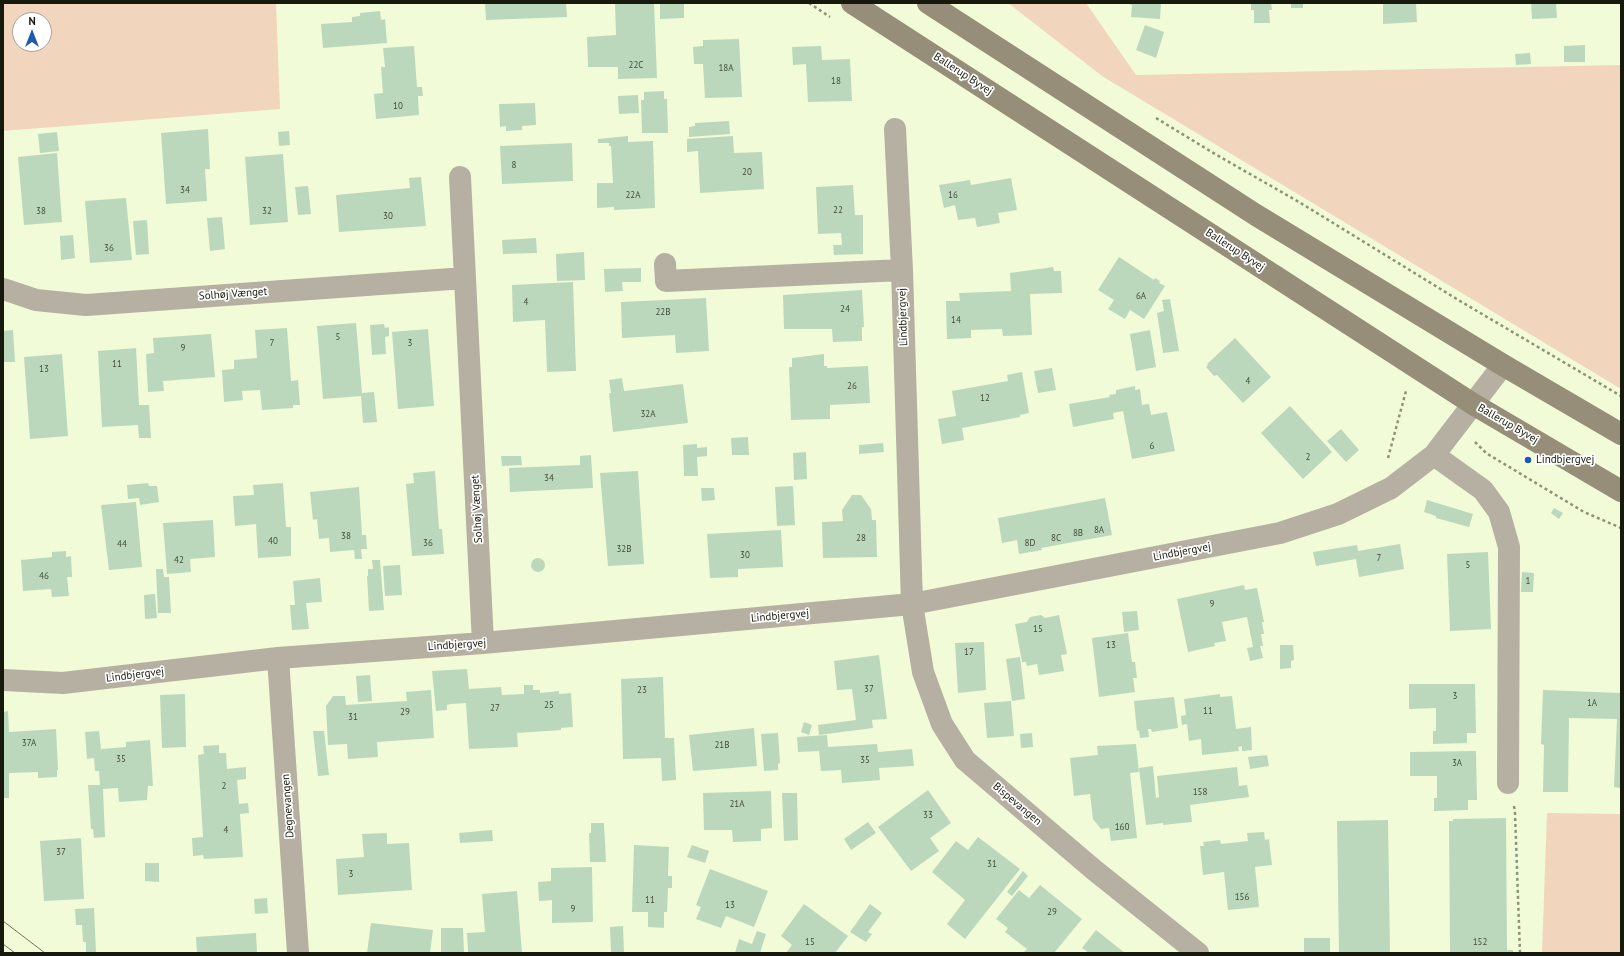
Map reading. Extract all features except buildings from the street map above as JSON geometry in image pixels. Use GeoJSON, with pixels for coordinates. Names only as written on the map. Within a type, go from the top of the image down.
{"type":"FeatureCollection","features":[{"type":"Feature","properties":{"kind":"main road","name":"Ballerup Byvej"},"geometry":{"type":"LineString","coordinates":[[852,3],[1473,404],[1621,491]]}},
{"type":"Feature","properties":{"kind":"main road"},"geometry":{"type":"LineString","coordinates":[[928,3],[1256,215],[1502,365],[1621,434]]}},
{"type":"Feature","properties":{"kind":"street","name":"Lindbjergvej"},"geometry":{"type":"LineString","coordinates":[[894,129],[902,270],[912,604]]}},
{"type":"Feature","properties":{"kind":"street","name":"Solhøj Vænget"},"geometry":{"type":"LineString","coordinates":[[460,177],[483,643]]}},
{"type":"Feature","properties":{"kind":"street"},"geometry":{"type":"LineString","coordinates":[[665,264],[666,281],[902,270]]}},
{"type":"Feature","properties":{"kind":"street","name":"Solhøj Vænget"},"geometry":{"type":"LineString","coordinates":[[3,289],[36,300],[86,305],[465,278]]}},
{"type":"Feature","properties":{"kind":"street","name":"Lindbjergvej"},"geometry":{"type":"LineString","coordinates":[[3,680],[63,683],[278,658],[483,643],[912,604],[1280,534],[1338,514],[1392,488],[1434,455],[1502,365]]}},
{"type":"Feature","properties":{"kind":"street"},"geometry":{"type":"LineString","coordinates":[[1434,455],[1483,490],[1499,512],[1509,547],[1508,783]]}},
{"type":"Feature","properties":{"kind":"street","name":"Bispevangen"},"geometry":{"type":"LineString","coordinates":[[912,604],[923,672],[942,724],[965,760],[1093,869],[1198,953]]}},
{"type":"Feature","properties":{"kind":"street","name":"Degnevangen"},"geometry":{"type":"LineString","coordinates":[[278,658],[298,953]]}},
{"type":"Feature","properties":{"kind":"path"},"geometry":{"type":"LineString","coordinates":[[1154,117],[1299,202],[1460,301],[1621,396]]}},
{"type":"Feature","properties":{"kind":"path"},"geometry":{"type":"LineString","coordinates":[[1508,783],[1515,813],[1520,953]]}},
{"type":"Feature","properties":{"kind":"shaded area"},"geometry":{"type":"Polygon","coordinates":[[[3,3],[276,3],[280,109],[3,131],[3,3]]]}},
{"type":"Feature","properties":{"kind":"shaded area"},"geometry":{"type":"Polygon","coordinates":[[[1008,3],[1086,3],[1136,75],[1621,65],[1621,389],[1102,76],[1008,3]]]}},
{"type":"Feature","properties":{"kind":"shaded area"},"geometry":{"type":"Polygon","coordinates":[[[1547,813],[1621,814],[1621,953],[1542,953],[1547,813]]]}},
{"type":"Feature","properties":{"kind":"tram line"},"geometry":{"type":"LineString","coordinates":[[3,921],[45,953]]}},
{"type":"Feature","properties":{"kind":"tram line"},"geometry":{"type":"LineString","coordinates":[[3,944],[15,953]]}},
{"type":"Feature","properties":{"kind":"place","name":"Lindbjergvej"},"geometry":{"type":"Point","coordinates":[1528,460]}}]}
